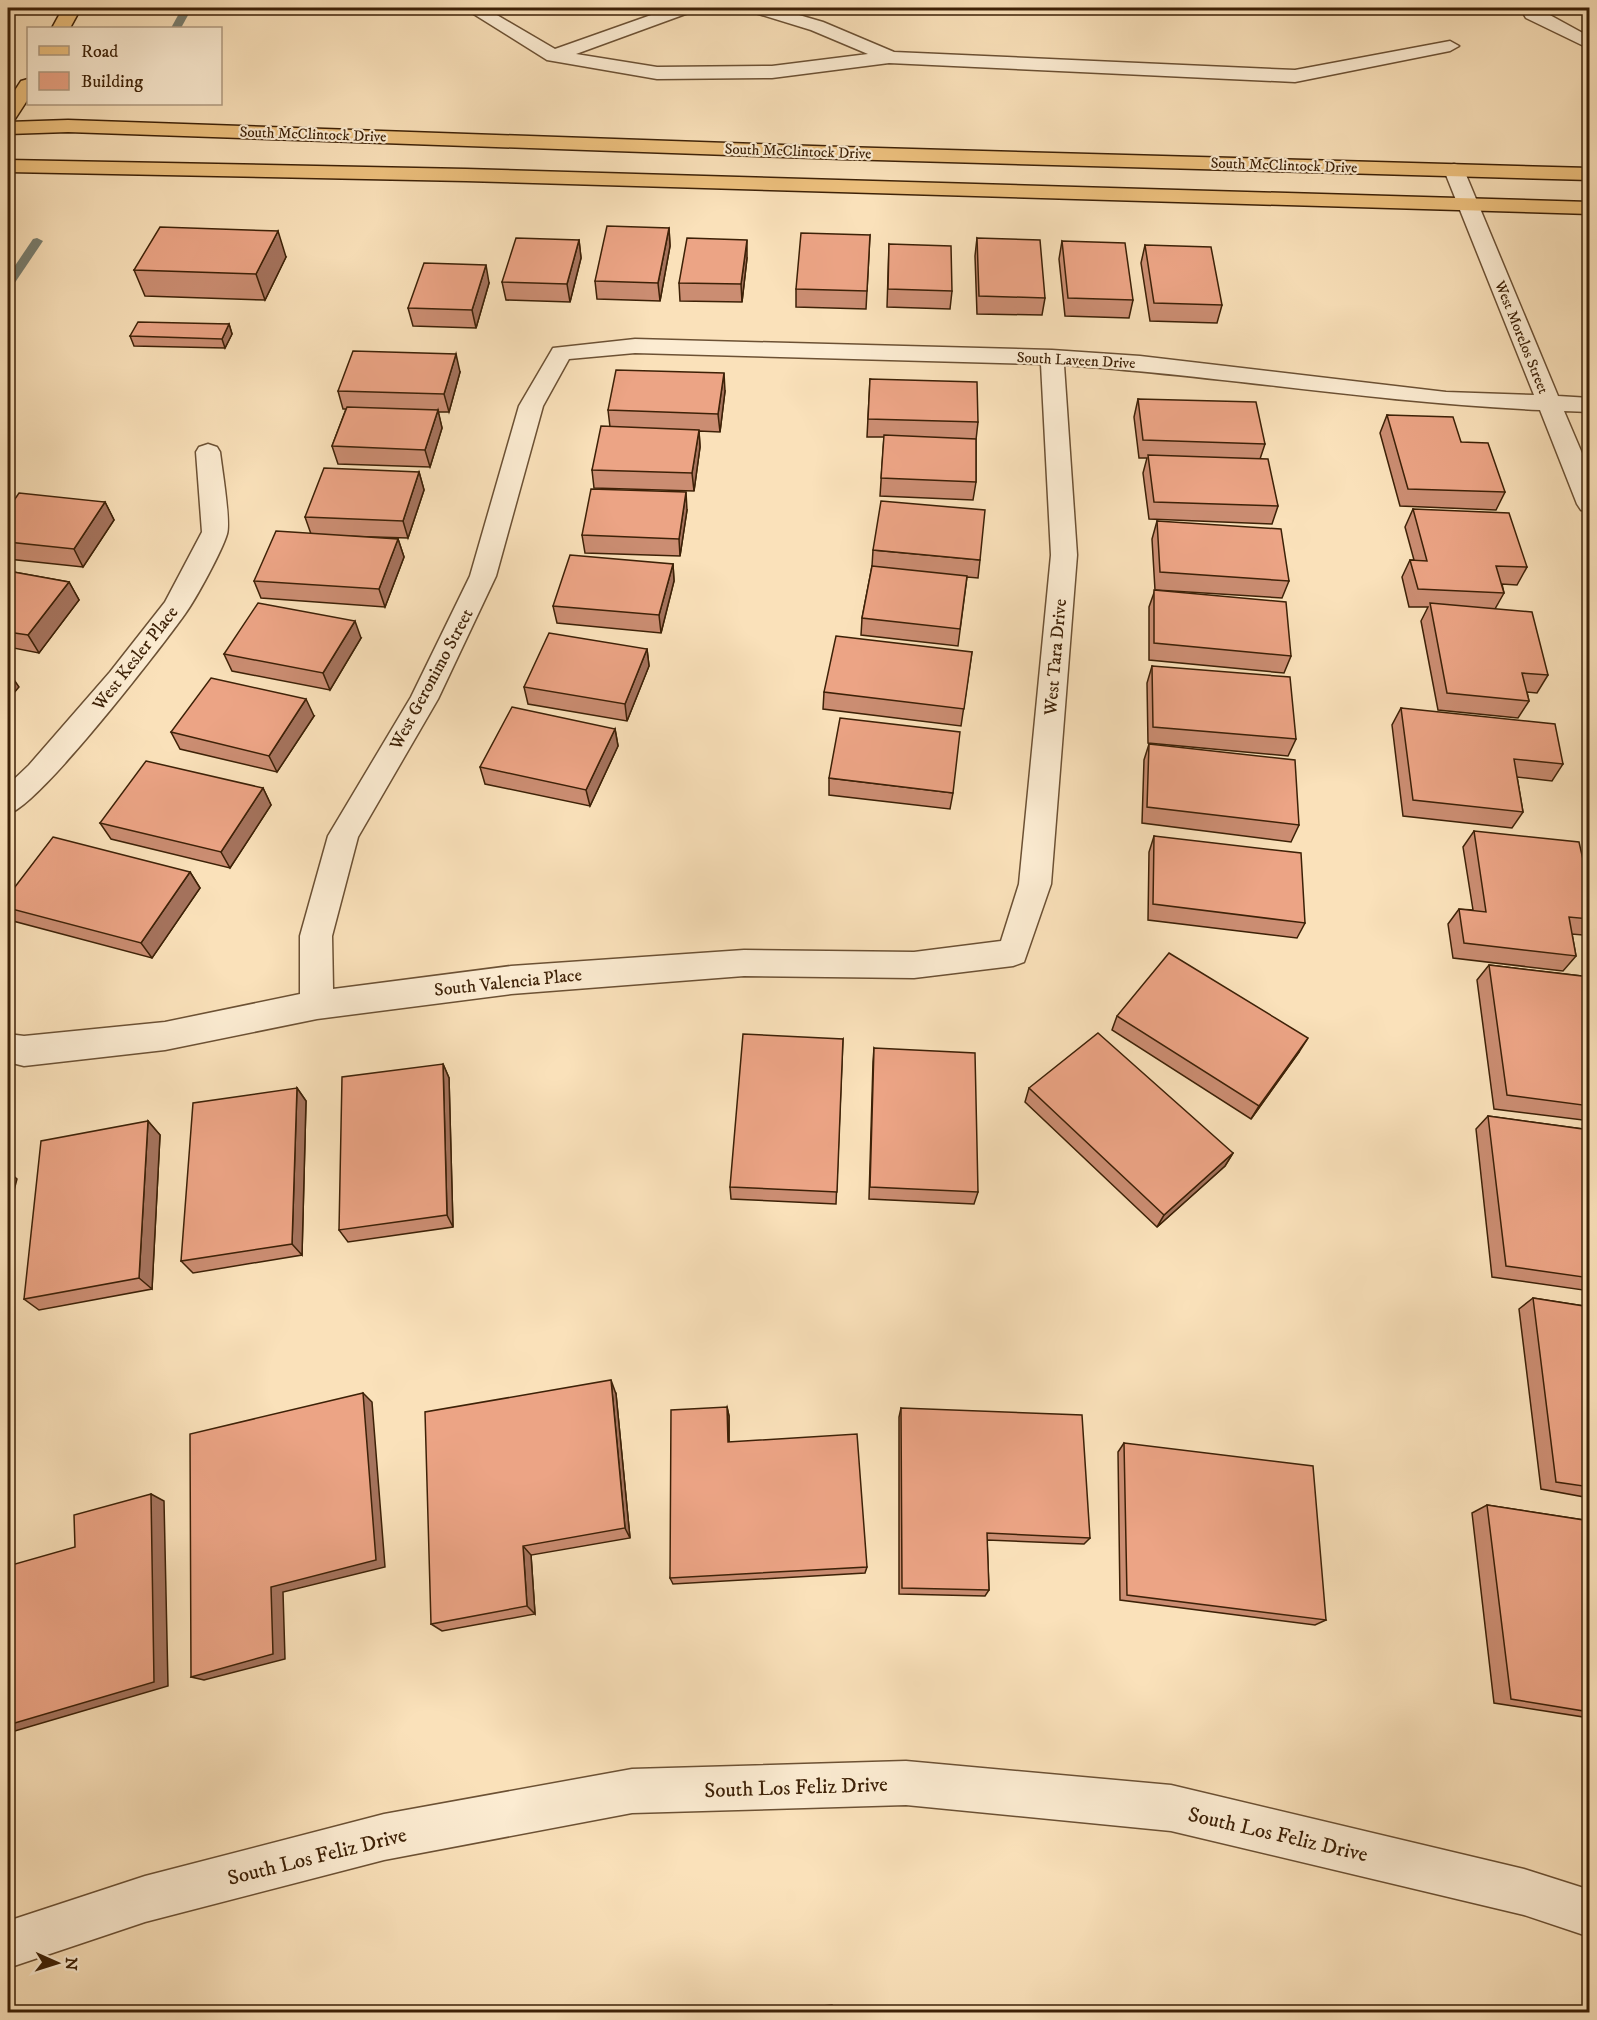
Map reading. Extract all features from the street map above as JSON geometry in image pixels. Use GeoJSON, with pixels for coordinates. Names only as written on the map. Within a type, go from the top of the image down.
{"type":"FeatureCollection","features":[{"type":"Feature","properties":{"kind":"main road"},"geometry":{"type":"LineString","coordinates":[[62,27],[72,8]]}},
{"type":"Feature","properties":{"kind":"main road"},"geometry":{"type":"LineString","coordinates":[[8,115],[27,87]]}},
{"type":"Feature","properties":{"kind":"main road","name":"South McClintock Drive"},"geometry":{"type":"LineString","coordinates":[[8,128],[80,126],[818,152],[1590,174]]}},
{"type":"Feature","properties":{"kind":"main road","name":"South McClintock Drive"},"geometry":{"type":"LineString","coordinates":[[8,166],[466,175],[1590,208]]}},
{"type":"Feature","properties":{"kind":"street"},"geometry":{"type":"LineString","coordinates":[[473,8],[553,56],[657,73],[772,72],[889,57],[1295,76],[1449,46]]}},
{"type":"Feature","properties":{"kind":"street"},"geometry":{"type":"LineString","coordinates":[[553,56],[633,29],[685,8]]}},
{"type":"Feature","properties":{"kind":"street"},"geometry":{"type":"LineString","coordinates":[[758,8],[817,26],[889,57]]}},
{"type":"Feature","properties":{"kind":"street"},"geometry":{"type":"LineString","coordinates":[[1530,11],[1590,44]]}},
{"type":"Feature","properties":{"kind":"street","name":"West Morelos Street"},"geometry":{"type":"LineString","coordinates":[[1454,170],[1590,504]]}},
{"type":"Feature","properties":{"kind":"street","name":"South Laveen Drive"},"geometry":{"type":"LineString","coordinates":[[561,353],[634,346],[1052,357],[1140,363],[1446,399],[1590,405]]}},
{"type":"Feature","properties":{"kind":"street","name":"West Geronimo Street"},"geometry":{"type":"LineString","coordinates":[[317,1005],[316,936],[343,836],[424,699],[483,576],[531,406],[561,353]]}},
{"type":"Feature","properties":{"kind":"street","name":"West Tara Drive"},"geometry":{"type":"LineString","coordinates":[[1013,953],[1035,884],[1064,555],[1052,357]]}},
{"type":"Feature","properties":{"kind":"street","name":"West Kesler Place"},"geometry":{"type":"LineString","coordinates":[[8,803],[39,773],[113,688],[176,607],[215,532],[208,452]]}},
{"type":"Feature","properties":{"kind":"street","name":"South Valencia Place"},"geometry":{"type":"LineString","coordinates":[[8,1048],[24,1051],[165,1036],[317,1005],[511,980],[744,963],[914,965],[1013,953]]}},
{"type":"Feature","properties":{"kind":"street","name":"South Los Feliz Drive"},"geometry":{"type":"LineString","coordinates":[[8,1945],[145,1899],[384,1837],[632,1791],[906,1783],[1171,1808],[1524,1892],[1590,1914]]}},
{"type":"Feature","properties":{"kind":"building"},"geometry":{"type":"Polygon","coordinates":[[[607,226],[669,228],[658,283],[595,281],[607,226]]]}},
{"type":"Feature","properties":{"kind":"building"},"geometry":{"type":"Polygon","coordinates":[[[160,227],[278,231],[256,274],[134,270],[160,227]]]}},
{"type":"Feature","properties":{"kind":"building"},"geometry":{"type":"Polygon","coordinates":[[[801,233],[870,235],[867,291],[796,289],[801,233]]]}},
{"type":"Feature","properties":{"kind":"building"},"geometry":{"type":"Polygon","coordinates":[[[516,238],[579,240],[567,284],[502,282],[516,238]]]}},
{"type":"Feature","properties":{"kind":"building"},"geometry":{"type":"Polygon","coordinates":[[[687,238],[747,240],[741,284],[679,283],[687,238]]]}},
{"type":"Feature","properties":{"kind":"building"},"geometry":{"type":"Polygon","coordinates":[[[977,238],[1040,240],[1045,298],[979,296],[977,238]]]}},
{"type":"Feature","properties":{"kind":"building"},"geometry":{"type":"Polygon","coordinates":[[[1062,241],[1125,243],[1133,300],[1068,298],[1062,241]]]}},
{"type":"Feature","properties":{"kind":"building"},"geometry":{"type":"Polygon","coordinates":[[[889,244],[951,246],[952,291],[888,289],[889,244]]]}},
{"type":"Feature","properties":{"kind":"building"},"geometry":{"type":"Polygon","coordinates":[[[1145,245],[1211,247],[1222,305],[1154,303],[1145,245]]]}},
{"type":"Feature","properties":{"kind":"building"},"geometry":{"type":"Polygon","coordinates":[[[424,263],[486,265],[472,310],[408,308],[424,263]]]}},
{"type":"Feature","properties":{"kind":"building"},"geometry":{"type":"Polygon","coordinates":[[[138,322],[229,324],[222,339],[130,336],[138,322]]]}},
{"type":"Feature","properties":{"kind":"building"},"geometry":{"type":"Polygon","coordinates":[[[353,351],[456,354],[444,394],[338,391],[353,351]]]}},
{"type":"Feature","properties":{"kind":"building"},"geometry":{"type":"Polygon","coordinates":[[[616,370],[724,373],[718,414],[608,410],[616,370]]]}},
{"type":"Feature","properties":{"kind":"building"},"geometry":{"type":"Polygon","coordinates":[[[870,379],[977,382],[978,422],[868,419],[870,379]]]}},
{"type":"Feature","properties":{"kind":"building"},"geometry":{"type":"Polygon","coordinates":[[[1138,399],[1256,402],[1265,444],[1143,440],[1138,399]]]}},
{"type":"Feature","properties":{"kind":"building"},"geometry":{"type":"Polygon","coordinates":[[[347,407],[438,410],[425,450],[332,446],[347,407]]]}},
{"type":"Feature","properties":{"kind":"building"},"geometry":{"type":"Polygon","coordinates":[[[1387,415],[1453,417],[1461,442],[1488,443],[1505,492],[1408,489],[1387,415]]]}},
{"type":"Feature","properties":{"kind":"building"},"geometry":{"type":"Polygon","coordinates":[[[601,426],[699,430],[692,473],[592,470],[601,426]]]}},
{"type":"Feature","properties":{"kind":"building"},"geometry":{"type":"Polygon","coordinates":[[[884,435],[976,439],[976,482],[881,478],[884,435]]]}},
{"type":"Feature","properties":{"kind":"building"},"geometry":{"type":"Polygon","coordinates":[[[1148,455],[1268,459],[1278,506],[1154,502],[1148,455]]]}},
{"type":"Feature","properties":{"kind":"building"},"geometry":{"type":"Polygon","coordinates":[[[324,468],[419,472],[403,521],[305,517],[324,468]]]}},
{"type":"Feature","properties":{"kind":"building"},"geometry":{"type":"Polygon","coordinates":[[[591,489],[686,492],[679,539],[582,535],[591,489]]]}},
{"type":"Feature","properties":{"kind":"building"},"geometry":{"type":"Polygon","coordinates":[[[19,493],[105,502],[74,549],[8,542],[8,509],[19,493]]]}},
{"type":"Feature","properties":{"kind":"building"},"geometry":{"type":"Polygon","coordinates":[[[881,501],[985,510],[980,560],[873,550],[881,501]]]}},
{"type":"Feature","properties":{"kind":"building"},"geometry":{"type":"Polygon","coordinates":[[[1413,509],[1509,513],[1527,567],[1496,566],[1504,593],[1418,589],[1410,560],[1427,561],[1413,509]]]}},
{"type":"Feature","properties":{"kind":"building"},"geometry":{"type":"Polygon","coordinates":[[[1157,521],[1281,529],[1289,581],[1160,572],[1157,521]]]}},
{"type":"Feature","properties":{"kind":"building"},"geometry":{"type":"Polygon","coordinates":[[[276,531],[398,539],[379,589],[254,581],[276,531]]]}},
{"type":"Feature","properties":{"kind":"building"},"geometry":{"type":"Polygon","coordinates":[[[570,555],[673,564],[659,615],[553,606],[570,555]]]}},
{"type":"Feature","properties":{"kind":"building"},"geometry":{"type":"Polygon","coordinates":[[[872,566],[967,576],[960,629],[862,618],[872,566]]]}},
{"type":"Feature","properties":{"kind":"building"},"geometry":{"type":"Polygon","coordinates":[[[8,571],[69,582],[28,635],[8,632],[8,571]]]}},
{"type":"Feature","properties":{"kind":"building"},"geometry":{"type":"Polygon","coordinates":[[[1154,590],[1286,602],[1291,656],[1154,643],[1154,590]]]}},
{"type":"Feature","properties":{"kind":"building"},"geometry":{"type":"Polygon","coordinates":[[[258,603],[355,621],[323,673],[224,654],[258,603]]]}},
{"type":"Feature","properties":{"kind":"building"},"geometry":{"type":"Polygon","coordinates":[[[1430,603],[1532,612],[1548,675],[1522,673],[1529,701],[1447,693],[1430,603]]]}},
{"type":"Feature","properties":{"kind":"building"},"geometry":{"type":"Polygon","coordinates":[[[549,633],[647,649],[625,704],[524,687],[549,633]]]}},
{"type":"Feature","properties":{"kind":"building"},"geometry":{"type":"Polygon","coordinates":[[[836,636],[972,652],[964,709],[824,692],[836,636]]]}},
{"type":"Feature","properties":{"kind":"building"},"geometry":{"type":"Polygon","coordinates":[[[1152,666],[1290,677],[1296,739],[1153,727],[1152,666]]]}},
{"type":"Feature","properties":{"kind":"building"},"geometry":{"type":"Polygon","coordinates":[[[211,678],[306,699],[269,756],[171,732],[211,678]]]}},
{"type":"Feature","properties":{"kind":"building"},"geometry":{"type":"Polygon","coordinates":[[[512,707],[615,729],[586,790],[480,767],[512,707]]]}},
{"type":"Feature","properties":{"kind":"building"},"geometry":{"type":"Polygon","coordinates":[[[1401,708],[1555,724],[1563,764],[1514,759],[1523,812],[1413,800],[1401,708]]]}},
{"type":"Feature","properties":{"kind":"building"},"geometry":{"type":"Polygon","coordinates":[[[840,718],[960,732],[953,793],[829,778],[840,718]]]}},
{"type":"Feature","properties":{"kind":"building"},"geometry":{"type":"Polygon","coordinates":[[[1149,744],[1295,760],[1299,825],[1147,807],[1149,744]]]}},
{"type":"Feature","properties":{"kind":"building"},"geometry":{"type":"Polygon","coordinates":[[[146,761],[263,788],[221,852],[100,823],[146,761]]]}},
{"type":"Feature","properties":{"kind":"building"},"geometry":{"type":"Polygon","coordinates":[[[1474,831],[1579,842],[1590,890],[1590,919],[1569,917],[1576,956],[1464,943],[1459,909],[1486,912],[1474,831]]]}},
{"type":"Feature","properties":{"kind":"building"},"geometry":{"type":"Polygon","coordinates":[[[1154,836],[1301,853],[1305,923],[1153,904],[1154,836]]]}},
{"type":"Feature","properties":{"kind":"building"},"geometry":{"type":"Polygon","coordinates":[[[53,837],[190,872],[141,943],[8,908],[8,896],[53,837]]]}},
{"type":"Feature","properties":{"kind":"building"},"geometry":{"type":"Polygon","coordinates":[[[1169,953],[1308,1038],[1259,1106],[1117,1016],[1169,953]]]}},
{"type":"Feature","properties":{"kind":"building"},"geometry":{"type":"Polygon","coordinates":[[[1489,965],[1590,977],[1590,1106],[1507,1095],[1489,965]]]}},
{"type":"Feature","properties":{"kind":"building"},"geometry":{"type":"Polygon","coordinates":[[[1098,1033],[1233,1153],[1164,1215],[1029,1088],[1098,1033]]]}},
{"type":"Feature","properties":{"kind":"building"},"geometry":{"type":"Polygon","coordinates":[[[743,1034],[843,1039],[837,1192],[730,1187],[743,1034]]]}},
{"type":"Feature","properties":{"kind":"building"},"geometry":{"type":"Polygon","coordinates":[[[874,1048],[975,1053],[978,1192],[870,1187],[874,1048]]]}},
{"type":"Feature","properties":{"kind":"building"},"geometry":{"type":"Polygon","coordinates":[[[443,1064],[447,1215],[339,1230],[342,1077],[443,1064]]]}},
{"type":"Feature","properties":{"kind":"building"},"geometry":{"type":"Polygon","coordinates":[[[297,1088],[292,1244],[181,1261],[193,1103],[297,1088]]]}},
{"type":"Feature","properties":{"kind":"building"},"geometry":{"type":"Polygon","coordinates":[[[1488,1116],[1590,1130],[1590,1278],[1506,1266],[1488,1116]]]}},
{"type":"Feature","properties":{"kind":"building"},"geometry":{"type":"Polygon","coordinates":[[[148,1121],[139,1278],[24,1299],[41,1141],[148,1121]]]}},
{"type":"Feature","properties":{"kind":"building"},"geometry":{"type":"Polygon","coordinates":[[[1533,1298],[1590,1307],[1590,1487],[1556,1482],[1533,1298]]]}},
{"type":"Feature","properties":{"kind":"building"},"geometry":{"type":"Polygon","coordinates":[[[611,1380],[625,1528],[523,1546],[527,1606],[431,1624],[425,1412],[611,1380]]]}},
{"type":"Feature","properties":{"kind":"building"},"geometry":{"type":"Polygon","coordinates":[[[363,1393],[376,1560],[271,1587],[273,1654],[191,1677],[190,1434],[363,1393]]]}},
{"type":"Feature","properties":{"kind":"building"},"geometry":{"type":"Polygon","coordinates":[[[727,1407],[728,1442],[857,1434],[867,1567],[670,1578],[671,1410],[727,1407]]]}},
{"type":"Feature","properties":{"kind":"building"},"geometry":{"type":"Polygon","coordinates":[[[901,1408],[1082,1415],[1090,1538],[987,1533],[989,1590],[902,1588],[901,1408]]]}},
{"type":"Feature","properties":{"kind":"building"},"geometry":{"type":"Polygon","coordinates":[[[1124,1443],[1313,1466],[1326,1620],[1127,1595],[1124,1443]]]}},
{"type":"Feature","properties":{"kind":"building"},"geometry":{"type":"Polygon","coordinates":[[[151,1494],[154,1682],[8,1725],[8,1566],[75,1547],[74,1515],[151,1494]]]}},
{"type":"Feature","properties":{"kind":"building"},"geometry":{"type":"Polygon","coordinates":[[[1487,1505],[1590,1521],[1590,1712],[1511,1699],[1487,1505]]]}},
{"type":"Feature","properties":{"kind":"building"},"geometry":{"type":"Polygon","coordinates":[[[833,2009],[833,2013],[795,2013],[833,2009]]]}},
{"type":"Feature","properties":{"kind":"waterway"},"geometry":{"type":"LineString","coordinates":[[177,27],[187,8]]}},
{"type":"Feature","properties":{"kind":"waterway"},"geometry":{"type":"LineString","coordinates":[[8,284],[37,241]]}}]}
